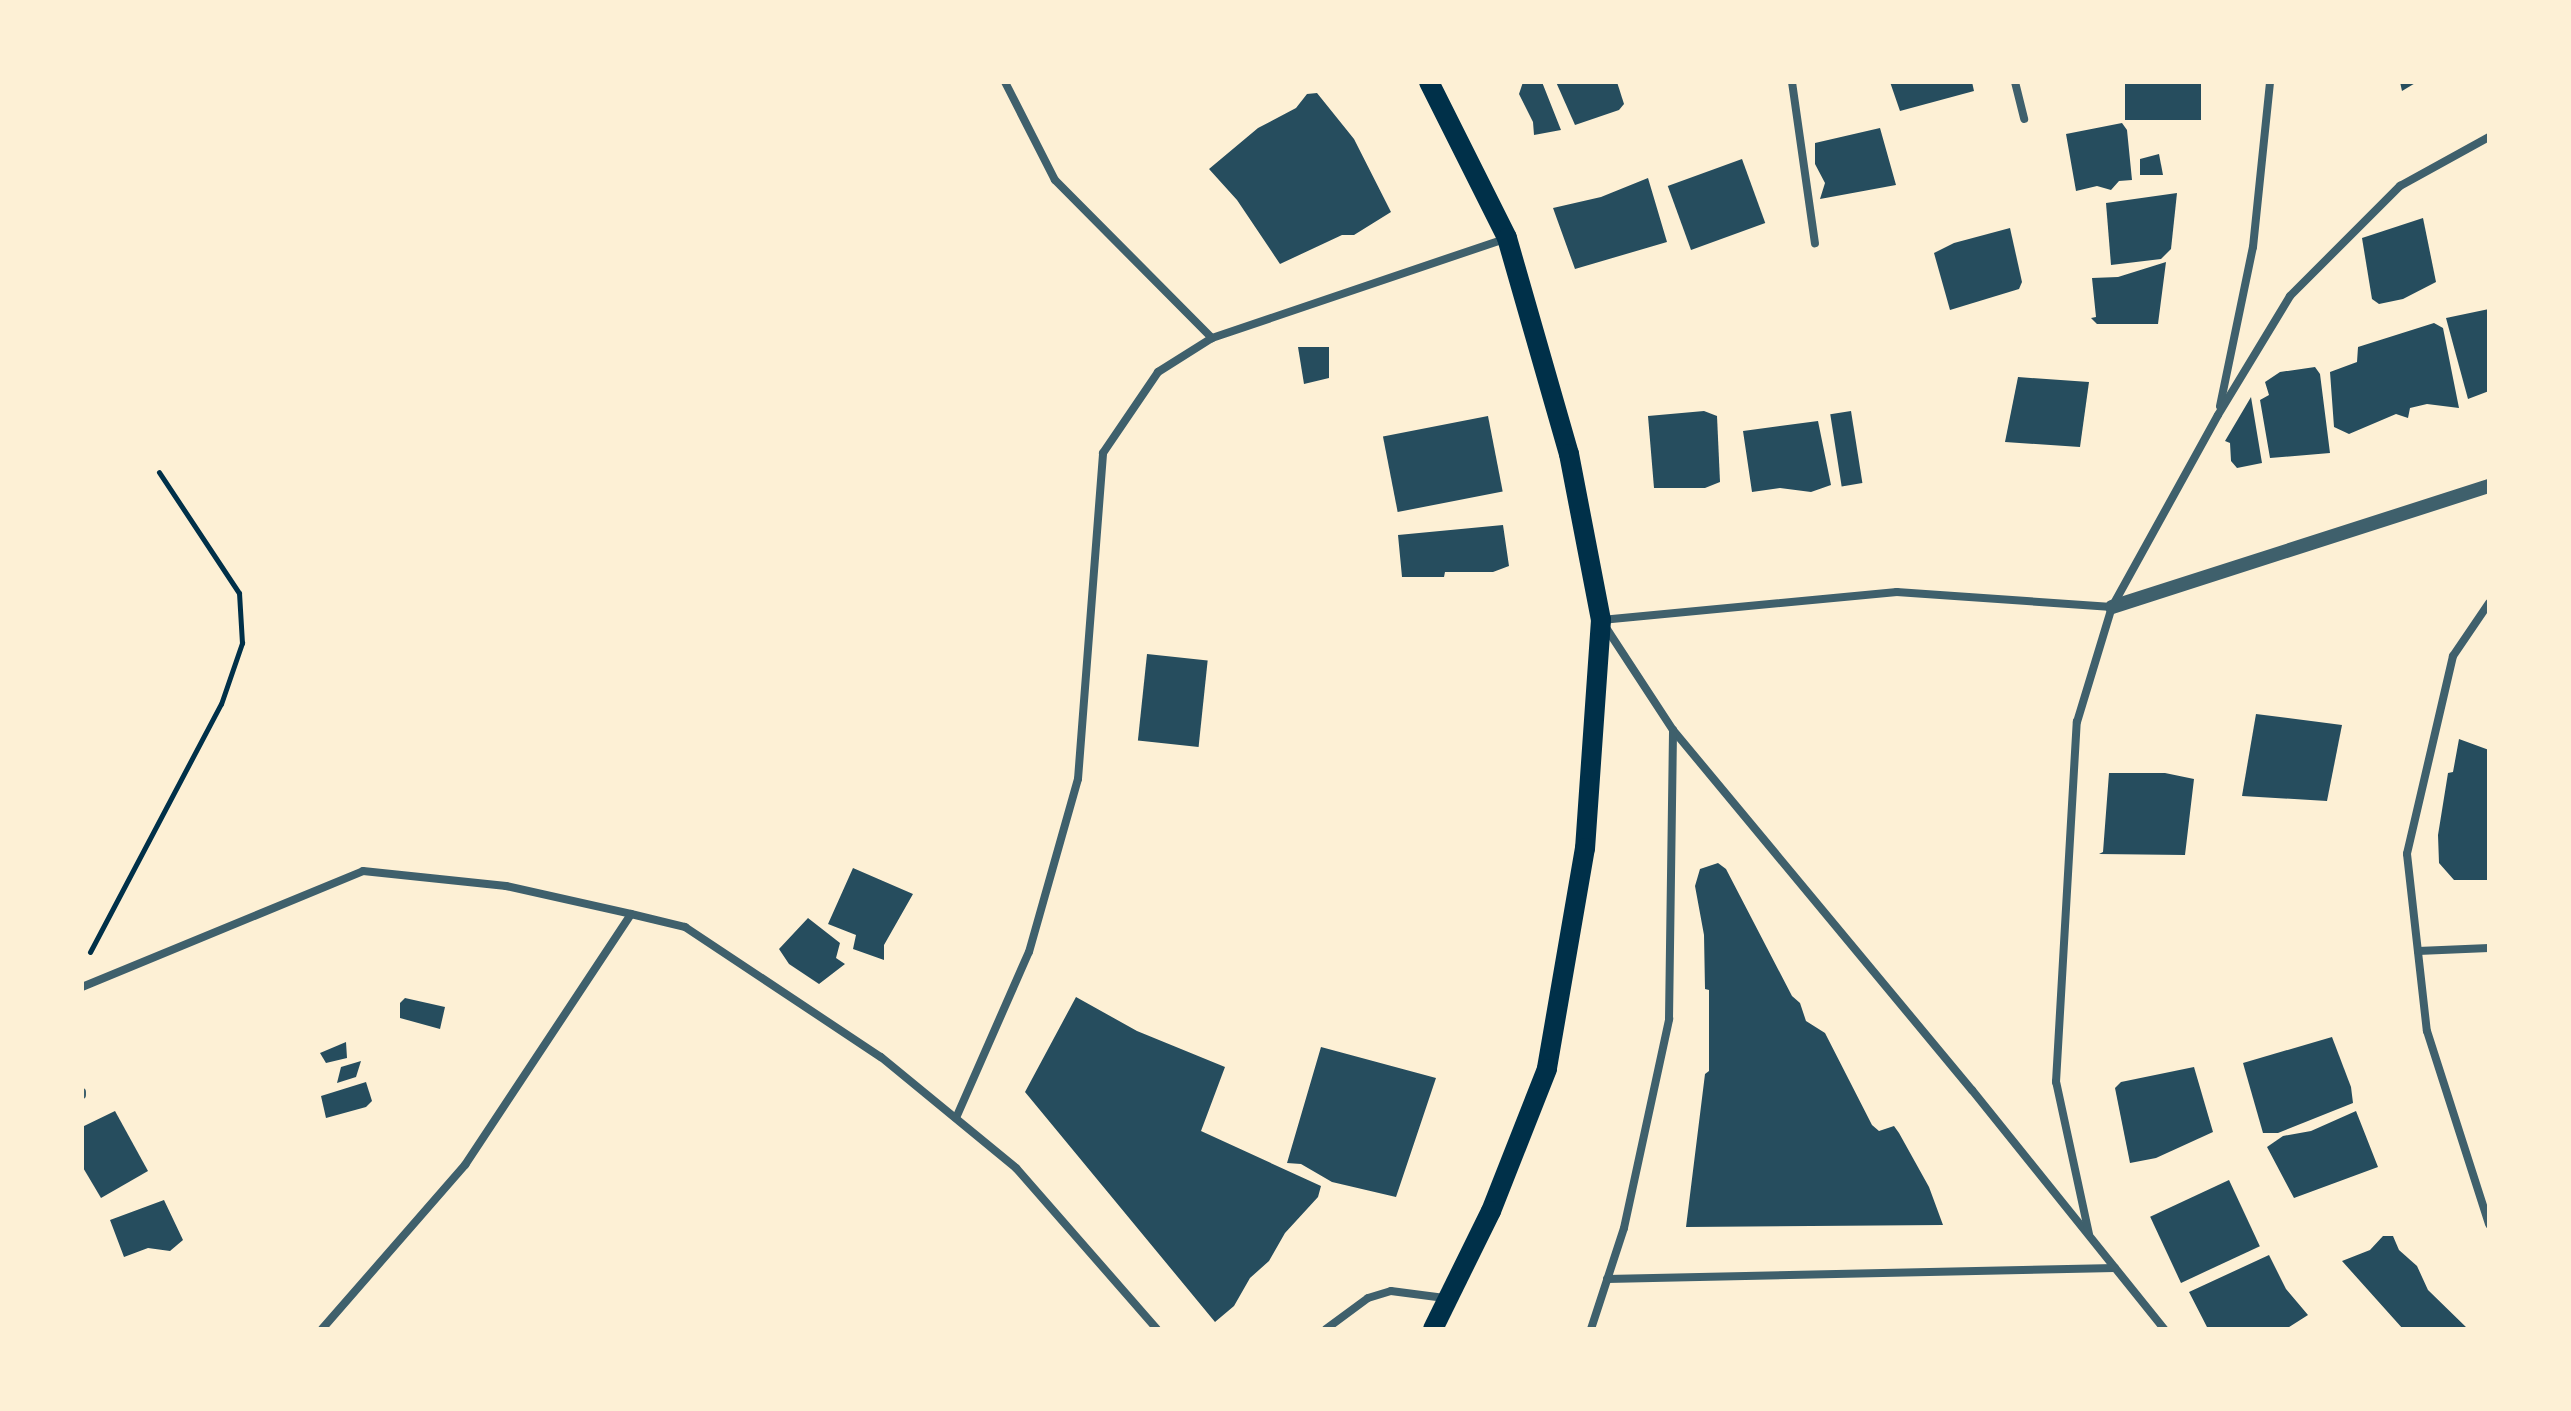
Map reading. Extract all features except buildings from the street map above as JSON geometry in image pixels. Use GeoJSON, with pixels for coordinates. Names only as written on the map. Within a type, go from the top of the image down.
{"type":"FeatureCollection","features":[{"type":"Feature","properties":{"kind":"main road"},"geometry":{"type":"LineString","coordinates":[[1429,82],[1507,238],[1569,454],[1601,620],[1585,848],[1547,1069],[1491,1211],[1433,1329]]}},
{"type":"Feature","properties":{"kind":"street"},"geometry":{"type":"LineString","coordinates":[[1005,82],[1038,153],[1055,180],[1212,338]]}},
{"type":"Feature","properties":{"kind":"street"},"geometry":{"type":"LineString","coordinates":[[1792,82],[1815,243]]}},
{"type":"Feature","properties":{"kind":"street"},"geometry":{"type":"LineString","coordinates":[[2015,82],[2024,119]]}},
{"type":"Feature","properties":{"kind":"street"},"geometry":{"type":"LineString","coordinates":[[2218,415],[2253,247],[2270,82]]}},
{"type":"Feature","properties":{"kind":"street"},"geometry":{"type":"LineString","coordinates":[[2090,1236],[2056,1082],[2077,722],[2112,607],[2218,415],[2290,296],[2400,186],[2489,137]]}},
{"type":"Feature","properties":{"kind":"street"},"geometry":{"type":"LineString","coordinates":[[956,1118],[1029,952],[1078,779],[1103,453],[1158,372],[1212,338],[1507,238]]}},
{"type":"Feature","properties":{"kind":"street"},"geometry":{"type":"LineString","coordinates":[[2164,1329],[1673,730],[1601,620],[1897,592],[2112,607],[2489,486]]}},
{"type":"Feature","properties":{"kind":"street"},"geometry":{"type":"LineString","coordinates":[[2489,603],[2453,656],[2407,854],[2427,1031],[2489,1224]]}},
{"type":"Feature","properties":{"kind":"street"},"geometry":{"type":"LineString","coordinates":[[1591,1329],[1624,1228],[1669,1019],[1673,730]]}},
{"type":"Feature","properties":{"kind":"street"},"geometry":{"type":"LineString","coordinates":[[82,987],[363,871],[506,886],[685,927],[881,1057],[1016,1168],[1157,1329]]}},
{"type":"Feature","properties":{"kind":"street"},"geometry":{"type":"LineString","coordinates":[[322,1329],[465,1165],[631,914]]}},
{"type":"Feature","properties":{"kind":"street"},"geometry":{"type":"LineString","coordinates":[[2418,951],[2489,948]]}},
{"type":"Feature","properties":{"kind":"street"},"geometry":{"type":"LineString","coordinates":[[1607,1279],[2115,1268]]}},
{"type":"Feature","properties":{"kind":"street"},"geometry":{"type":"LineString","coordinates":[[1326,1329],[1368,1298],[1391,1291],[1450,1298]]}},
{"type":"Feature","properties":{"kind":"path"},"geometry":{"type":"LineString","coordinates":[[89,953],[221,704],[242,643],[239,593],[159,472]]}}]}
